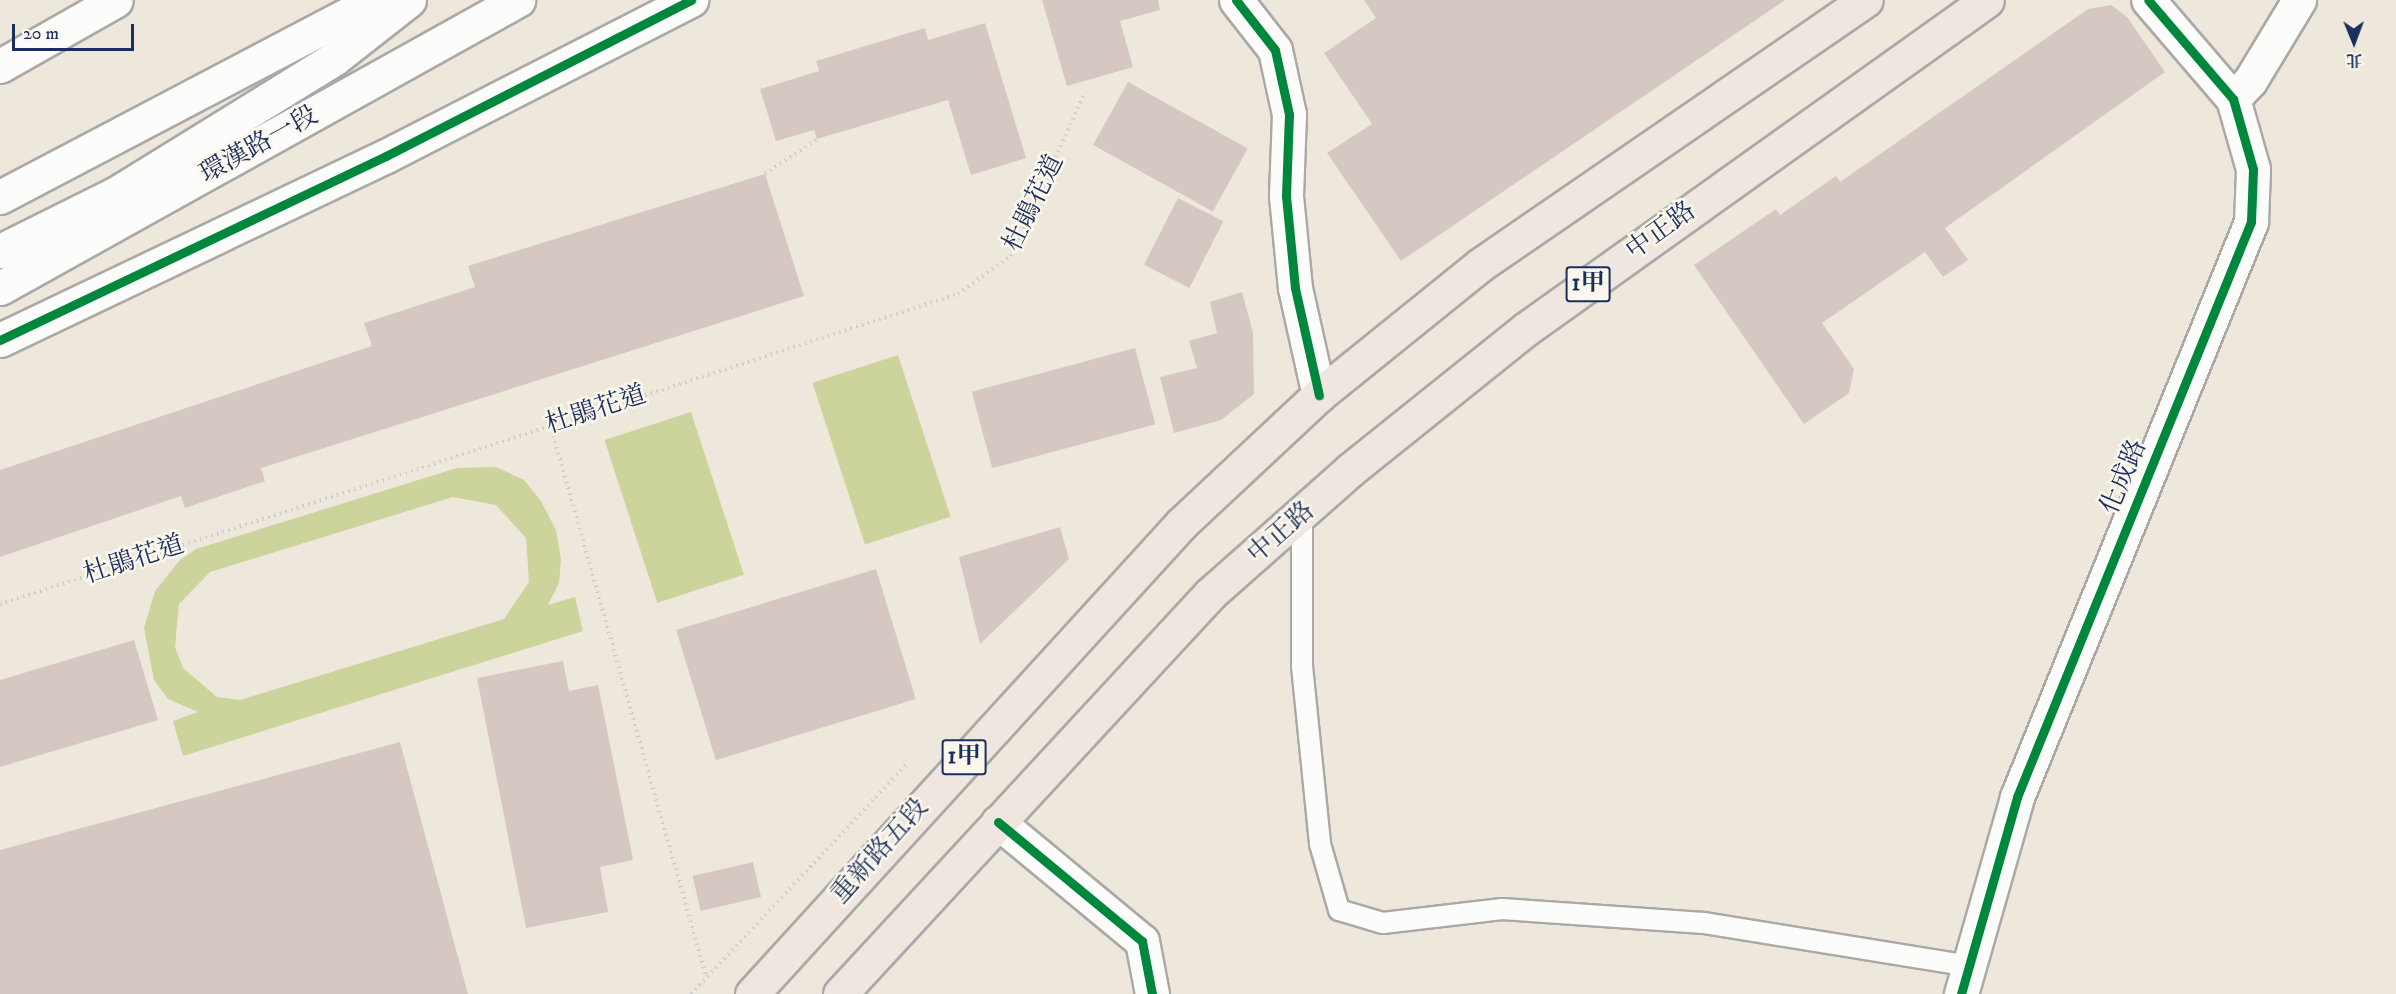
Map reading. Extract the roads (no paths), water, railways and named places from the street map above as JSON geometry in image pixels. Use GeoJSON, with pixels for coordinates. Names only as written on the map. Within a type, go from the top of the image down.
{"type":"FeatureCollection","features":[{"type":"Feature","properties":{"kind":"main road","name":"1甲"},"geometry":{"type":"LineString","coordinates":[[1319,395],[1480,265],[1866,0]]}},
{"type":"Feature","properties":{"kind":"main road","name":"中正路"},"geometry":{"type":"LineString","coordinates":[[998,822],[1210,594],[1526,329],[1987,0]]}},
{"type":"Feature","properties":{"kind":"main road","name":"重新路五段"},"geometry":{"type":"LineString","coordinates":[[752,994],[1181,524],[1319,395]]}},
{"type":"Feature","properties":{"kind":"main road","name":"1甲"},"geometry":{"type":"LineString","coordinates":[[840,994],[998,822]]}},
{"type":"Feature","properties":{"kind":"street"},"geometry":{"type":"LineString","coordinates":[[0,66],[116,0]]}},
{"type":"Feature","properties":{"kind":"street"},"geometry":{"type":"LineString","coordinates":[[0,197],[375,0]]}},
{"type":"Feature","properties":{"kind":"street"},"geometry":{"type":"LineString","coordinates":[[0,251],[135,182],[335,58],[409,0]]}},
{"type":"Feature","properties":{"kind":"street","name":"環漢路一段"},"geometry":{"type":"LineString","coordinates":[[0,288],[518,0]]}},
{"type":"Feature","properties":{"kind":"street"},"geometry":{"type":"LineString","coordinates":[[0,340],[386,156],[691,0]]}},
{"type":"Feature","properties":{"kind":"street"},"geometry":{"type":"LineString","coordinates":[[1236,0],[1275,50],[1287,104],[1286,196],[1295,288],[1319,395]]}},
{"type":"Feature","properties":{"kind":"street","name":"化成路"},"geometry":{"type":"LineString","coordinates":[[1965,980],[2017,797],[2251,222],[2253,169],[2233,99],[2148,0]]}},
{"type":"Feature","properties":{"kind":"street"},"geometry":{"type":"LineString","coordinates":[[2233,99],[2256,72],[2299,0]]}},
{"type":"Feature","properties":{"kind":"street"},"geometry":{"type":"LineString","coordinates":[[998,822],[1142,940],[1152,994]]}},
{"type":"Feature","properties":{"kind":"lane"},"geometry":{"type":"LineString","coordinates":[[1302,516],[1302,666],[1320,844],[1339,910],[1383,923],[1502,909],[1704,923],[1965,980]]}}]}
